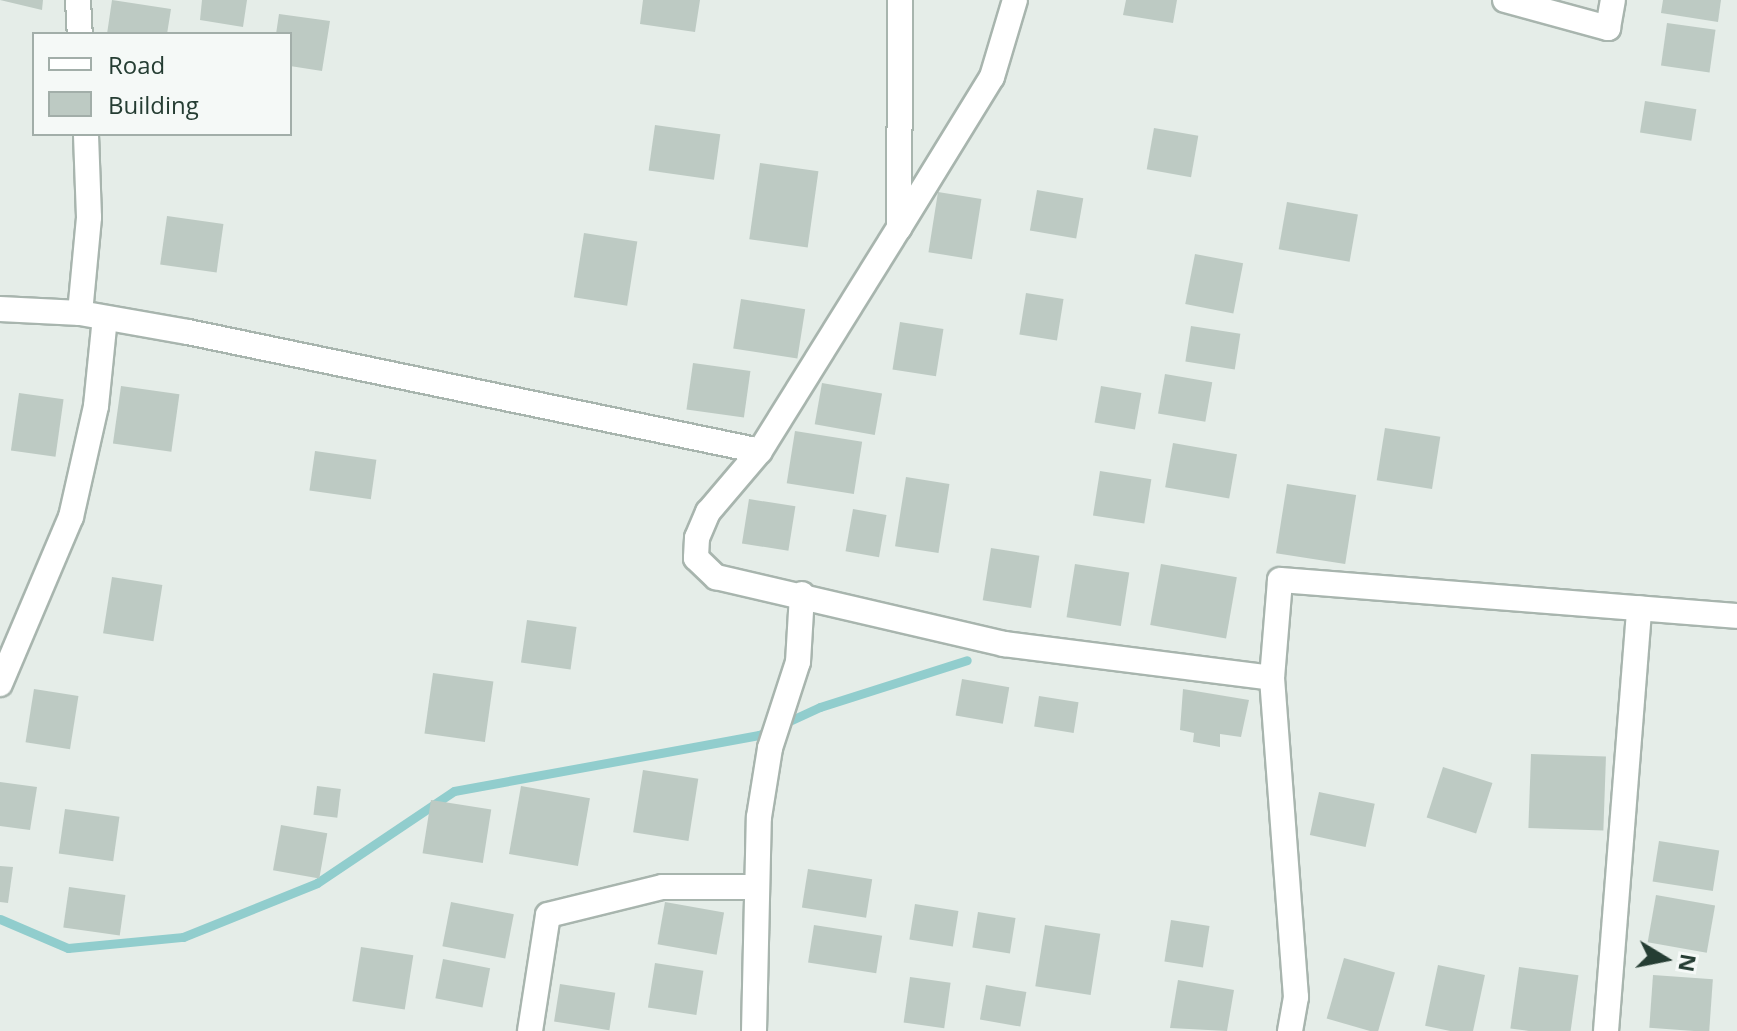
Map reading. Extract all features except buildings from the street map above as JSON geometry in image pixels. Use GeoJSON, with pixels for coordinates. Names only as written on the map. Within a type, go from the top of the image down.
{"type":"FeatureCollection","features":[{"type":"Feature","properties":{"kind":"street"},"geometry":{"type":"LineString","coordinates":[[78,0],[80,32]]}},
{"type":"Feature","properties":{"kind":"street"},"geometry":{"type":"LineString","coordinates":[[899,228],[900,0]]}},
{"type":"Feature","properties":{"kind":"street"},"geometry":{"type":"LineString","coordinates":[[1015,0],[992,77],[760,451],[708,512],[696,558],[716,577],[802,594],[1004,644],[1272,678]]}},
{"type":"Feature","properties":{"kind":"street"},"geometry":{"type":"LineString","coordinates":[[1505,0],[1608,28],[1613,0]]}},
{"type":"Feature","properties":{"kind":"street"},"geometry":{"type":"LineString","coordinates":[[80,313],[89,217],[86,136]]}},
{"type":"Feature","properties":{"kind":"street"},"geometry":{"type":"LineString","coordinates":[[0,309],[80,313],[760,451]]}},
{"type":"Feature","properties":{"kind":"street"},"geometry":{"type":"LineString","coordinates":[[0,684],[71,517],[96,406],[105,318]]}},
{"type":"Feature","properties":{"kind":"street"},"geometry":{"type":"LineString","coordinates":[[1290,1031],[1296,997],[1272,678],[1280,580],[1737,616]]}},
{"type":"Feature","properties":{"kind":"street"},"geometry":{"type":"LineString","coordinates":[[754,1031],[759,817],[770,748],[798,662],[802,594]]}},
{"type":"Feature","properties":{"kind":"street"},"geometry":{"type":"LineString","coordinates":[[1606,1031],[1639,608]]}},
{"type":"Feature","properties":{"kind":"street"},"geometry":{"type":"LineString","coordinates":[[530,1031],[548,915],[662,887],[757,887]]}},
{"type":"Feature","properties":{"kind":"waterway"},"geometry":{"type":"LineString","coordinates":[[0,919],[68,948],[183,937],[317,883],[454,791],[759,735],[820,707],[967,660]]}}]}
